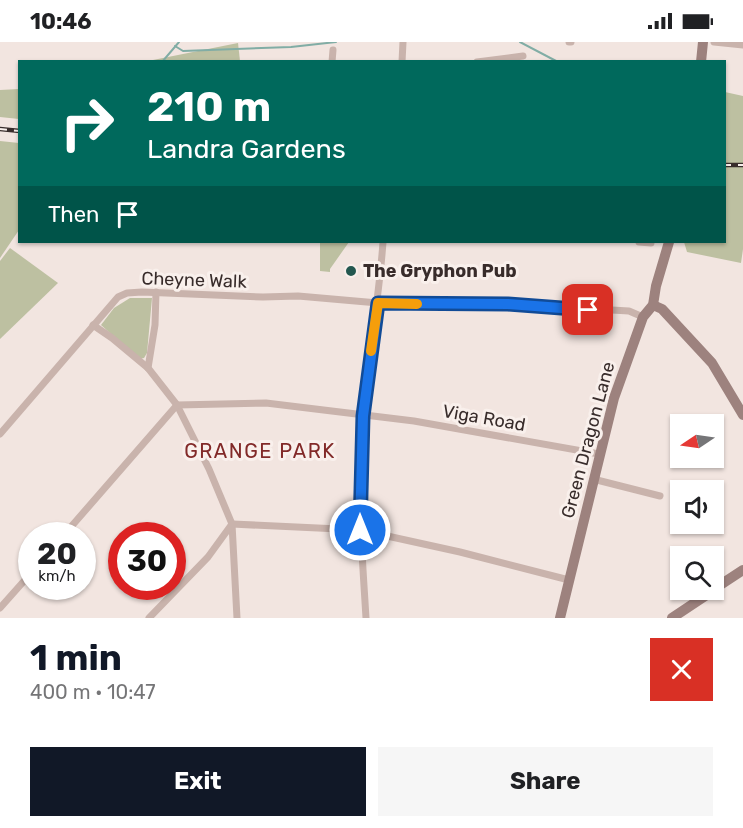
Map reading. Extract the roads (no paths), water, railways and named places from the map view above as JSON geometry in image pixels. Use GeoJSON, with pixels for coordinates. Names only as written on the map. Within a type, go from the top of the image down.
{"type":"FeatureCollection","features":[{"type":"Feature","properties":{"kind":"street"},"geometry":{"type":"LineString","coordinates":[[402,60],[403,42]]}},
{"type":"Feature","properties":{"kind":"street"},"geometry":{"type":"LineString","coordinates":[[701,60],[703,42]]}},
{"type":"Feature","properties":{"kind":"street"},"geometry":{"type":"LineString","coordinates":[[714,42],[743,45]]}},
{"type":"Feature","properties":{"kind":"street"},"geometry":{"type":"LineString","coordinates":[[332,60],[333,50]]}},
{"type":"Feature","properties":{"kind":"street"},"geometry":{"type":"LineString","coordinates":[[492,60],[523,56]]}},
{"type":"Feature","properties":{"kind":"street"},"geometry":{"type":"LineString","coordinates":[[366,618],[360,530],[363,416],[378,303],[382,243]]}},
{"type":"Feature","properties":{"kind":"street","name":"Green Dragon Lane"},"geometry":{"type":"LineString","coordinates":[[560,618],[614,398],[643,317],[653,305],[669,243]]}},
{"type":"Feature","properties":{"kind":"street"},"geometry":{"type":"LineString","coordinates":[[148,368],[155,325],[156,292]]}},
{"type":"Feature","properties":{"kind":"street","name":"Cheyne Walk"},"geometry":{"type":"LineString","coordinates":[[0,434],[118,297],[127,293],[298,296],[378,303],[508,304],[630,311],[643,317]]}},
{"type":"Feature","properties":{"kind":"street"},"geometry":{"type":"LineString","coordinates":[[653,305],[662,309],[712,363],[743,415]]}},
{"type":"Feature","properties":{"kind":"street"},"geometry":{"type":"LineString","coordinates":[[93,325],[148,368],[177,405],[209,469],[232,524],[237,618]]}},
{"type":"Feature","properties":{"kind":"street","name":"Viga Road"},"geometry":{"type":"LineString","coordinates":[[177,405],[266,403],[414,421],[599,454]]}},
{"type":"Feature","properties":{"kind":"street"},"geometry":{"type":"LineString","coordinates":[[75,522],[177,405]]}},
{"type":"Feature","properties":{"kind":"street"},"geometry":{"type":"LineString","coordinates":[[593,479],[660,496]]}},
{"type":"Feature","properties":{"kind":"street"},"geometry":{"type":"LineString","coordinates":[[232,524],[360,530],[460,552],[569,580]]}},
{"type":"Feature","properties":{"kind":"street"},"geometry":{"type":"LineString","coordinates":[[149,618],[208,557],[232,524]]}},
{"type":"Feature","properties":{"kind":"street"},"geometry":{"type":"LineString","coordinates":[[724,582],[743,570]]}},
{"type":"Feature","properties":{"kind":"street"},"geometry":{"type":"LineString","coordinates":[[0,608],[18,588]]}},
{"type":"Feature","properties":{"kind":"street"},"geometry":{"type":"LineString","coordinates":[[672,618],[698,600]]}},
{"type":"Feature","properties":{"kind":"waterway"},"geometry":{"type":"LineString","coordinates":[[164,60],[179,42]]}},
{"type":"Feature","properties":{"kind":"waterway"},"geometry":{"type":"LineString","coordinates":[[175,46],[183,51],[291,47],[336,42]]}},
{"type":"Feature","properties":{"kind":"waterway"},"geometry":{"type":"LineString","coordinates":[[520,42],[554,60]]}},
{"type":"Feature","properties":{"kind":"railway"},"geometry":{"type":"LineString","coordinates":[[0,129],[18,131]]}},
{"type":"Feature","properties":{"kind":"railway"},"geometry":{"type":"LineString","coordinates":[[726,165],[743,165]]}},
{"type":"Feature","properties":{"kind":"place","name":"The Gryphon Pub"},"geometry":{"type":"Point","coordinates":[351,271]}},
{"type":"Feature","properties":{"kind":"district","name":"GRANGE PARK"},"geometry":{"type":"Point","coordinates":[260,451]}}]}
